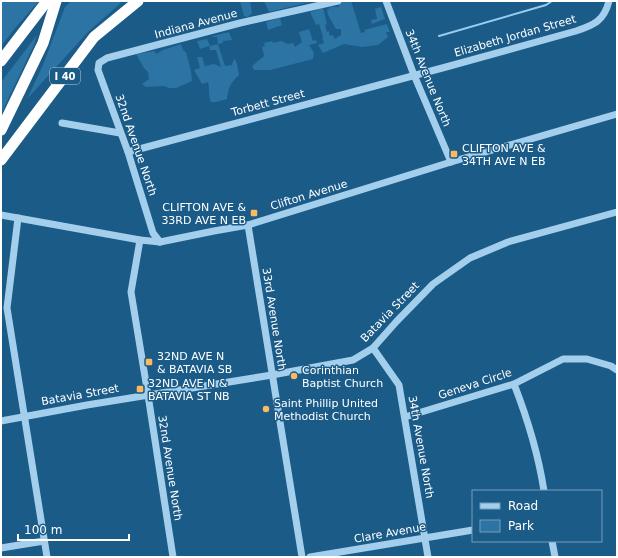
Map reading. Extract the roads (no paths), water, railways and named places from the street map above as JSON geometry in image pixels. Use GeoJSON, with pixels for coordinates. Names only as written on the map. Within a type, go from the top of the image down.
{"type":"FeatureCollection","features":[{"type":"Feature","properties":{"kind":"highway"},"geometry":{"type":"LineString","coordinates":[[1,61],[47,1]]}},
{"type":"Feature","properties":{"kind":"highway"},"geometry":{"type":"LineString","coordinates":[[1,130],[43,43],[56,1]]}},
{"type":"Feature","properties":{"kind":"highway","name":"I 40"},"geometry":{"type":"LineString","coordinates":[[1,160],[94,37],[138,1]]}},
{"type":"Feature","properties":{"kind":"street","name":"Indiana Avenue"},"geometry":{"type":"LineString","coordinates":[[107,58],[240,23],[338,1]]}},
{"type":"Feature","properties":{"kind":"street","name":"34th Avenue North"},"geometry":{"type":"LineString","coordinates":[[386,1],[414,76],[451,162]]}},
{"type":"Feature","properties":{"kind":"street","name":"Elizabeth Jordan Street"},"geometry":{"type":"LineString","coordinates":[[414,76],[590,26],[601,18],[609,1]]}},
{"type":"Feature","properties":{"kind":"street","name":"32nd Avenue North"},"geometry":{"type":"LineString","coordinates":[[107,58],[98,63],[98,70],[128,152],[153,233],[160,242]]}},
{"type":"Feature","properties":{"kind":"street","name":"Torbett Street"},"geometry":{"type":"LineString","coordinates":[[128,152],[414,76]]}},
{"type":"Feature","properties":{"kind":"street","name":"Clifton Avenue"},"geometry":{"type":"LineString","coordinates":[[1,215],[140,240],[160,242],[214,230],[248,225],[451,162],[617,114]]}},
{"type":"Feature","properties":{"kind":"street"},"geometry":{"type":"LineString","coordinates":[[62,123],[120,133]]}},
{"type":"Feature","properties":{"kind":"street","name":"Batavia Street"},"geometry":{"type":"LineString","coordinates":[[1,421],[353,360],[373,348],[433,284],[470,258],[508,242],[617,212]]}},
{"type":"Feature","properties":{"kind":"street"},"geometry":{"type":"LineString","coordinates":[[18,218],[7,308],[47,557]]}},
{"type":"Feature","properties":{"kind":"street","name":"33rd Avenue North"},"geometry":{"type":"LineString","coordinates":[[248,225],[302,557]]}},
{"type":"Feature","properties":{"kind":"street","name":"32nd Avenue North"},"geometry":{"type":"LineString","coordinates":[[140,240],[130,292],[148,395],[173,557]]}},
{"type":"Feature","properties":{"kind":"street","name":"34th Avenue North"},"geometry":{"type":"LineString","coordinates":[[373,348],[399,385],[428,557]]}},
{"type":"Feature","properties":{"kind":"street","name":"Geneva Circle"},"geometry":{"type":"LineString","coordinates":[[405,417],[514,384],[563,359],[587,359],[611,366],[617,370]]}},
{"type":"Feature","properties":{"kind":"street"},"geometry":{"type":"LineString","coordinates":[[514,384],[529,423],[540,462],[544,490]]}},
{"type":"Feature","properties":{"kind":"street","name":"Clare Avenue"},"geometry":{"type":"LineString","coordinates":[[310,557],[472,530]]}},
{"type":"Feature","properties":{"kind":"street"},"geometry":{"type":"LineString","coordinates":[[1,548],[44,541]]}},
{"type":"Feature","properties":{"kind":"street"},"geometry":{"type":"LineString","coordinates":[[552,542],[555,557]]}},
{"type":"Feature","properties":{"kind":"waterway"},"geometry":{"type":"LineString","coordinates":[[439,36],[546,5],[552,1]]}},
{"type":"Feature","properties":{"kind":"place","name":"CLIFTON AVE & 34TH AVE N EB"},"geometry":{"type":"Point","coordinates":[454,154]}},
{"type":"Feature","properties":{"kind":"place","name":"CLIFTON AVE & 33RD AVE N EB"},"geometry":{"type":"Point","coordinates":[254,213]}},
{"type":"Feature","properties":{"kind":"place","name":"32ND AVE N & BATAVIA SB"},"geometry":{"type":"Point","coordinates":[149,362]}},
{"type":"Feature","properties":{"kind":"place","name":"Corinthian Baptist Church"},"geometry":{"type":"Point","coordinates":[294,376]}},
{"type":"Feature","properties":{"kind":"place","name":"32ND AVE N & BATAVIA ST NB"},"geometry":{"type":"Point","coordinates":[140,389]}},
{"type":"Feature","properties":{"kind":"place","name":"Saint Phillip United Methodist Church"},"geometry":{"type":"Point","coordinates":[266,409]}}]}
